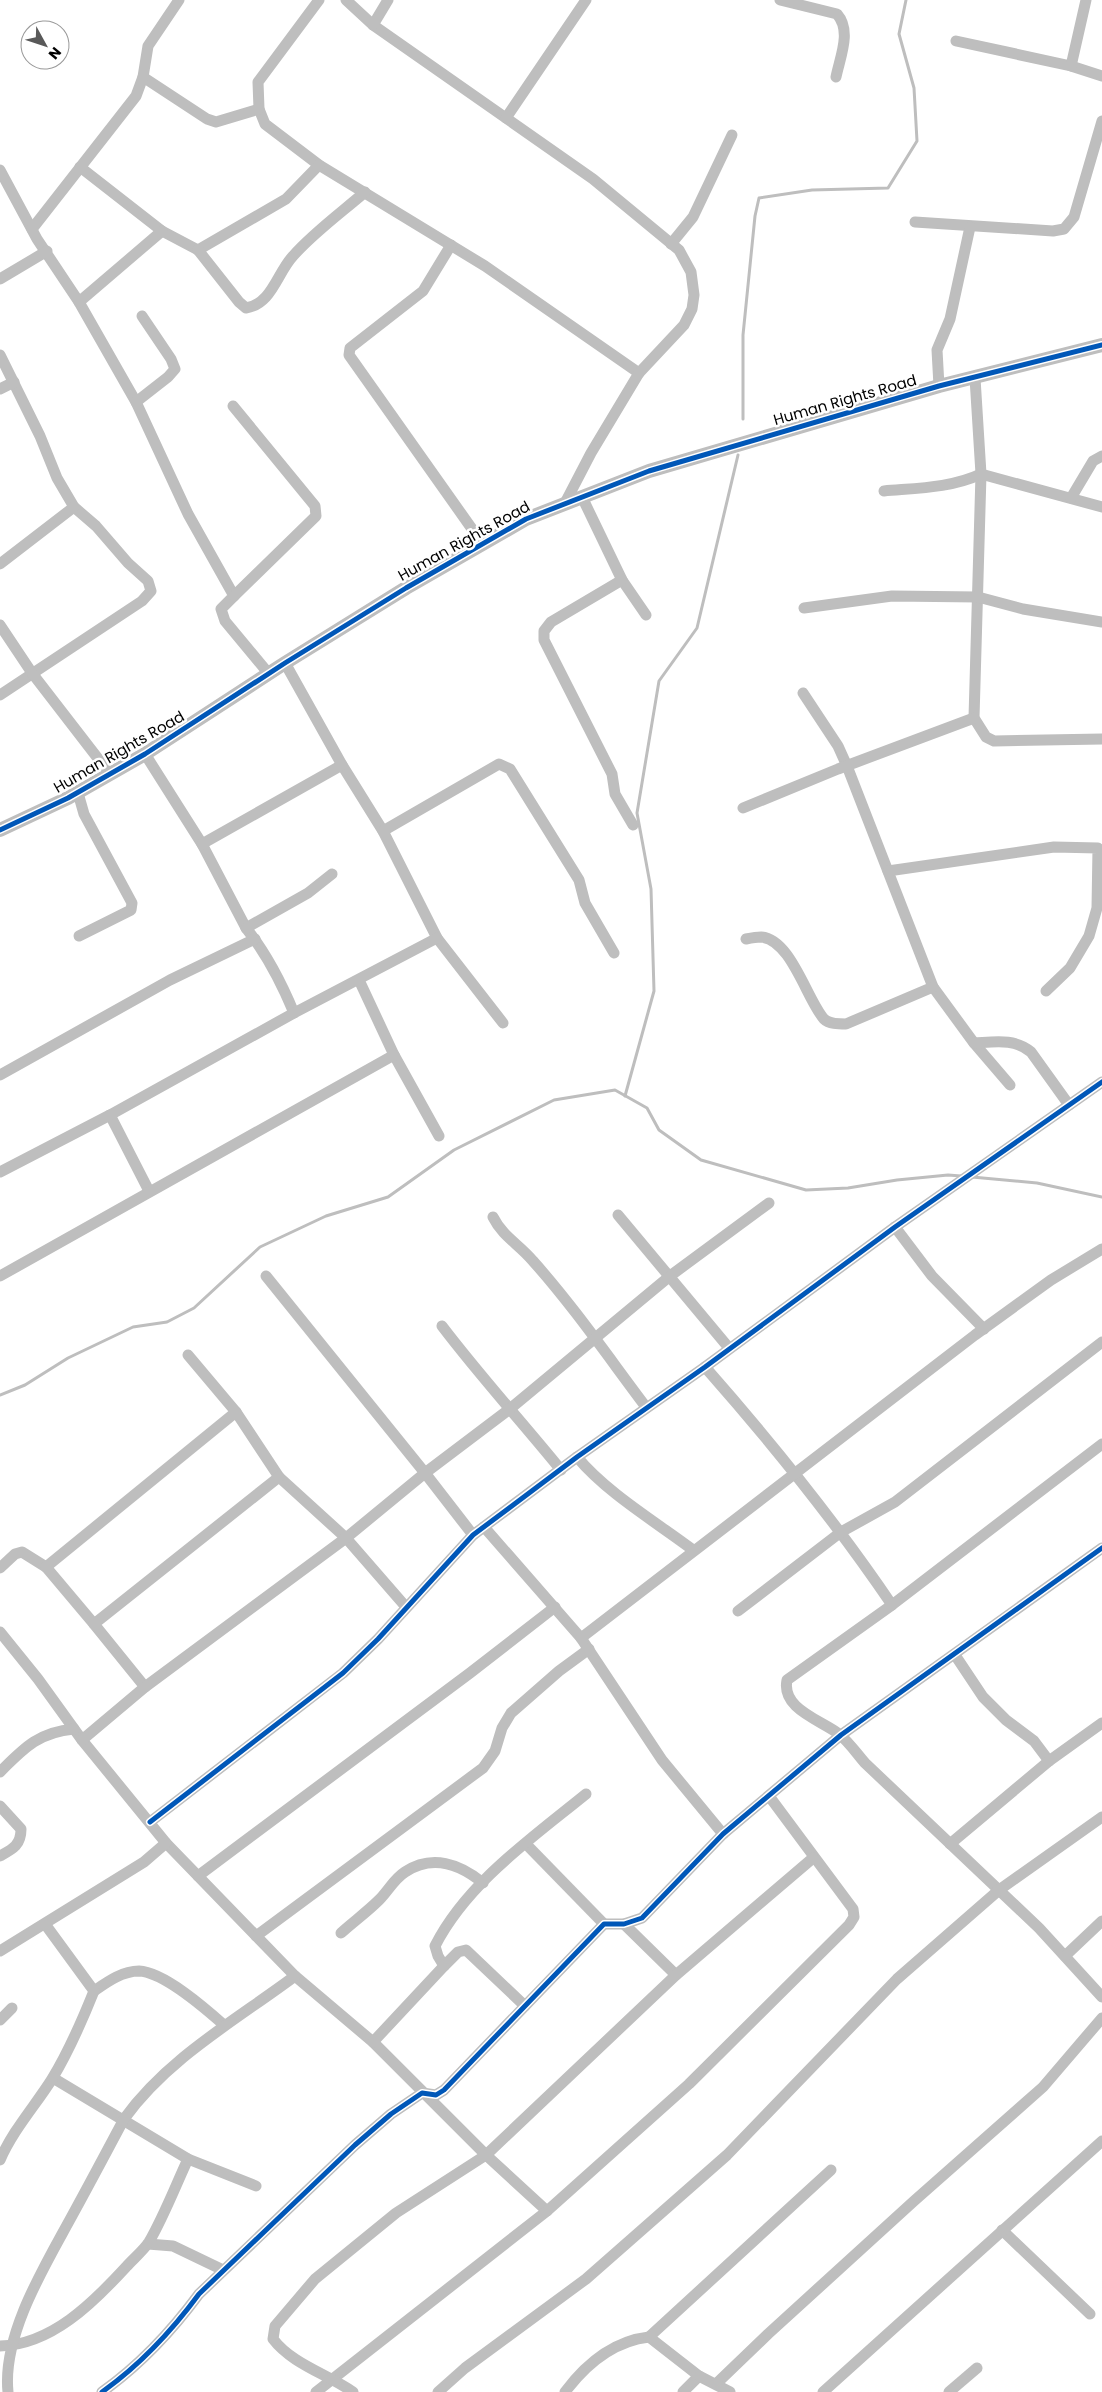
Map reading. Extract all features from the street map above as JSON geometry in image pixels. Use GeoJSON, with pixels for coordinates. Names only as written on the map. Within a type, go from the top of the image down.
{"type":"FeatureCollection","features":[{"type":"Feature","properties":{"kind":"street"},"geometry":{"type":"LineString","coordinates":[[319,0],[258,82],[259,109],[264,124],[319,165],[451,245],[638,373]]}},
{"type":"Feature","properties":{"kind":"street"},"geometry":{"type":"LineString","coordinates":[[346,0],[373,25],[593,179],[679,250],[691,272],[694,295],[692,309],[684,325],[638,373],[591,453],[565,502]]}},
{"type":"Feature","properties":{"kind":"street"},"geometry":{"type":"LineString","coordinates":[[373,25],[388,0]]}},
{"type":"Feature","properties":{"kind":"street"},"geometry":{"type":"LineString","coordinates":[[506,118],[586,0]]}},
{"type":"Feature","properties":{"kind":"street"},"geometry":{"type":"LineString","coordinates":[[780,0],[837,14],[842,20],[845,36],[836,77]]}},
{"type":"Feature","properties":{"kind":"street"},"geometry":{"type":"LineString","coordinates":[[1071,66],[1086,0]]}},
{"type":"Feature","properties":{"kind":"street"},"geometry":{"type":"LineString","coordinates":[[32,229],[136,96],[143,77],[148,46],[176,1]]}},
{"type":"Feature","properties":{"kind":"street"},"geometry":{"type":"LineString","coordinates":[[956,41],[1071,66],[1102,76]]}},
{"type":"Feature","properties":{"kind":"street"},"geometry":{"type":"LineString","coordinates":[[143,77],[207,119],[216,122],[259,109]]}},
{"type":"Feature","properties":{"kind":"street"},"geometry":{"type":"LineString","coordinates":[[914,222],[1053,231],[1064,229],[1074,217],[1102,121]]}},
{"type":"Feature","properties":{"kind":"street"},"geometry":{"type":"LineString","coordinates":[[671,244],[693,217],[732,136]]}},
{"type":"Feature","properties":{"kind":"street"},"geometry":{"type":"LineString","coordinates":[[198,250],[286,199],[319,165]]}},
{"type":"Feature","properties":{"kind":"street"},"geometry":{"type":"LineString","coordinates":[[80,167],[162,231],[198,250],[239,302],[246,308],[255,306],[276,284],[284,267],[294,255],[366,192]]}},
{"type":"Feature","properties":{"kind":"street"},"geometry":{"type":"LineString","coordinates":[[0,170],[37,239],[47,251],[79,302],[136,402],[188,514],[234,596]]}},
{"type":"Feature","properties":{"kind":"street"},"geometry":{"type":"LineString","coordinates":[[939,386],[937,350],[950,319],[970,227]]}},
{"type":"Feature","properties":{"kind":"street"},"geometry":{"type":"LineString","coordinates":[[79,302],[162,231]]}},
{"type":"Feature","properties":{"kind":"street"},"geometry":{"type":"LineString","coordinates":[[451,245],[423,290],[350,348],[349,355],[482,543]]}},
{"type":"Feature","properties":{"kind":"street"},"geometry":{"type":"LineString","coordinates":[[0,279],[47,251]]}},
{"type":"Feature","properties":{"kind":"street"},"geometry":{"type":"LineString","coordinates":[[136,402],[168,377],[174,369],[171,359],[142,316]]}},
{"type":"Feature","properties":{"kind":"street","name":"Human Rights Road"},"geometry":{"type":"LineString","coordinates":[[0,830],[78,793],[145,754],[285,663],[482,543],[526,519],[565,502],[649,471],[939,386],[1102,345]]}},
{"type":"Feature","properties":{"kind":"street"},"geometry":{"type":"LineString","coordinates":[[0,355],[40,436],[57,478],[74,507],[96,526],[128,564],[148,582],[151,591],[142,601],[0,695]]}},
{"type":"Feature","properties":{"kind":"street"},"geometry":{"type":"LineString","coordinates":[[975,378],[981,474],[974,718],[986,737],[994,740],[1102,740]]}},
{"type":"Feature","properties":{"kind":"street"},"geometry":{"type":"LineString","coordinates":[[0,390],[14,382]]}},
{"type":"Feature","properties":{"kind":"street"},"geometry":{"type":"LineString","coordinates":[[233,406],[315,506],[316,516],[221,609],[225,621],[270,674]]}},
{"type":"Feature","properties":{"kind":"street"},"geometry":{"type":"LineString","coordinates":[[1071,498],[1093,461],[1102,456]]}},
{"type":"Feature","properties":{"kind":"street"},"geometry":{"type":"LineString","coordinates":[[884,491],[956,483],[981,474],[1102,507]]}},
{"type":"Feature","properties":{"kind":"street"},"geometry":{"type":"LineString","coordinates":[[582,497],[622,580],[646,615]]}},
{"type":"Feature","properties":{"kind":"street"},"geometry":{"type":"LineString","coordinates":[[0,564],[74,507]]}},
{"type":"Feature","properties":{"kind":"street"},"geometry":{"type":"LineString","coordinates":[[622,580],[551,622],[544,631],[544,640],[612,774],[616,794],[633,825]]}},
{"type":"Feature","properties":{"kind":"street"},"geometry":{"type":"LineString","coordinates":[[804,608],[892,596],[978,597],[1023,609],[1102,622]]}},
{"type":"Feature","properties":{"kind":"street"},"geometry":{"type":"LineString","coordinates":[[0,625],[32,673],[110,774]]}},
{"type":"Feature","properties":{"kind":"street"},"geometry":{"type":"LineString","coordinates":[[285,663],[342,765],[383,831],[436,938],[503,1023]]}},
{"type":"Feature","properties":{"kind":"street"},"geometry":{"type":"LineString","coordinates":[[803,693],[838,746],[847,766],[933,987],[974,1043],[1010,1085]]}},
{"type":"Feature","properties":{"kind":"street"},"geometry":{"type":"LineString","coordinates":[[743,808],[974,718]]}},
{"type":"Feature","properties":{"kind":"street"},"geometry":{"type":"LineString","coordinates":[[145,754],[202,844],[246,928],[255,939],[287,995],[294,1013]]}},
{"type":"Feature","properties":{"kind":"street"},"geometry":{"type":"LineString","coordinates":[[383,831],[499,764],[504,765],[510,769],[579,880],[585,903],[614,953]]}},
{"type":"Feature","properties":{"kind":"street"},"geometry":{"type":"LineString","coordinates":[[202,844],[342,765]]}},
{"type":"Feature","properties":{"kind":"street"},"geometry":{"type":"LineString","coordinates":[[78,793],[84,814],[132,903],[131,910],[79,936]]}},
{"type":"Feature","properties":{"kind":"street"},"geometry":{"type":"LineString","coordinates":[[888,871],[1054,847],[1098,848],[1097,908],[1089,936],[1070,968],[1046,991]]}},
{"type":"Feature","properties":{"kind":"street"},"geometry":{"type":"LineString","coordinates":[[246,928],[308,893],[332,874]]}},
{"type":"Feature","properties":{"kind":"street"},"geometry":{"type":"LineString","coordinates":[[746,939],[762,937],[772,941],[780,948],[792,962],[825,1020],[835,1024],[846,1024],[933,987]]}},
{"type":"Feature","properties":{"kind":"street"},"geometry":{"type":"LineString","coordinates":[[0,1172],[110,1115],[294,1013],[436,938]]}},
{"type":"Feature","properties":{"kind":"street"},"geometry":{"type":"LineString","coordinates":[[0,1075],[170,980],[255,939]]}},
{"type":"Feature","properties":{"kind":"street"},"geometry":{"type":"LineString","coordinates":[[359,980],[394,1055],[439,1136]]}},
{"type":"Feature","properties":{"kind":"street"},"geometry":{"type":"LineString","coordinates":[[974,1043],[1012,1042],[1032,1052],[1070,1105]]}},
{"type":"Feature","properties":{"kind":"street"},"geometry":{"type":"LineString","coordinates":[[0,1276],[394,1055]]}},
{"type":"Feature","properties":{"kind":"street"},"geometry":{"type":"LineString","coordinates":[[150,1822],[343,1673],[378,1639],[473,1535],[577,1457],[705,1367],[895,1227],[1102,1082]]}},
{"type":"Feature","properties":{"kind":"street"},"geometry":{"type":"LineString","coordinates":[[110,1115],[149,1191]]}},
{"type":"Feature","properties":{"kind":"street"},"geometry":{"type":"LineString","coordinates":[[82,1740],[145,1687],[346,1538],[425,1472],[511,1408],[670,1276],[769,1203]]}},
{"type":"Feature","properties":{"kind":"street"},"geometry":{"type":"LineString","coordinates":[[618,1215],[729,1348]]}},
{"type":"Feature","properties":{"kind":"street"},"geometry":{"type":"LineString","coordinates":[[493,1216],[500,1232],[533,1260],[595,1338],[646,1407]]}},
{"type":"Feature","properties":{"kind":"street"},"geometry":{"type":"LineString","coordinates":[[895,1227],[932,1276],[984,1329]]}},
{"type":"Feature","properties":{"kind":"street"},"geometry":{"type":"LineString","coordinates":[[582,1638],[693,1550],[984,1329],[1051,1280],[1102,1249]]}},
{"type":"Feature","properties":{"kind":"street"},"geometry":{"type":"LineString","coordinates":[[266,1276],[425,1472],[473,1535]]}},
{"type":"Feature","properties":{"kind":"street"},"geometry":{"type":"LineString","coordinates":[[442,1326],[468,1361],[511,1408],[560,1470]]}},
{"type":"Feature","properties":{"kind":"street"},"geometry":{"type":"LineString","coordinates":[[738,1611],[841,1532],[895,1502],[1102,1342]]}},
{"type":"Feature","properties":{"kind":"street"},"geometry":{"type":"LineString","coordinates":[[188,1355],[236,1412],[278,1477],[346,1538],[406,1607]]}},
{"type":"Feature","properties":{"kind":"street"},"geometry":{"type":"LineString","coordinates":[[705,1367],[772,1444],[841,1532],[892,1605]]}},
{"type":"Feature","properties":{"kind":"street"},"geometry":{"type":"LineString","coordinates":[[46,1567],[236,1412]]}},
{"type":"Feature","properties":{"kind":"street"},"geometry":{"type":"LineString","coordinates":[[1102,1444],[892,1605],[787,1680],[785,1690],[791,1703],[841,1735],[865,1763],[999,1890],[1065,1956],[1102,1997]]}},
{"type":"Feature","properties":{"kind":"street"},"geometry":{"type":"LineString","coordinates":[[577,1457],[586,1467],[648,1518],[693,1550]]}},
{"type":"Feature","properties":{"kind":"street"},"geometry":{"type":"LineString","coordinates":[[94,1624],[278,1477]]}},
{"type":"Feature","properties":{"kind":"street"},"geometry":{"type":"LineString","coordinates":[[484,1527],[582,1638],[662,1760],[723,1834]]}},
{"type":"Feature","properties":{"kind":"street"},"geometry":{"type":"LineString","coordinates":[[526,1844],[604,1924],[624,1924],[642,1918],[723,1834],[841,1735],[1102,1548]]}},
{"type":"Feature","properties":{"kind":"street"},"geometry":{"type":"LineString","coordinates":[[0,1568],[15,1554],[22,1552],[46,1567],[145,1687]]}},
{"type":"Feature","properties":{"kind":"street"},"geometry":{"type":"LineString","coordinates":[[198,1876],[424,1708],[555,1607]]}},
{"type":"Feature","properties":{"kind":"street"},"geometry":{"type":"LineString","coordinates":[[0,1632],[38,1679],[82,1740],[166,1843],[294,1976],[373,2042],[422,2093],[547,2211]]}},
{"type":"Feature","properties":{"kind":"street"},"geometry":{"type":"LineString","coordinates":[[256,1936],[482,1768],[495,1751],[502,1728],[511,1713],[558,1671],[589,1649]]}},
{"type":"Feature","properties":{"kind":"street"},"geometry":{"type":"LineString","coordinates":[[955,1655],[987,1702],[1034,1741],[1049,1761]]}},
{"type":"Feature","properties":{"kind":"street"},"geometry":{"type":"LineString","coordinates":[[950,1844],[1049,1761],[1102,1723]]}},
{"type":"Feature","properties":{"kind":"street"},"geometry":{"type":"LineString","coordinates":[[0,1772],[27,1745],[40,1737],[74,1729]]}},
{"type":"Feature","properties":{"kind":"street"},"geometry":{"type":"LineString","coordinates":[[444,1966],[435,1946],[446,1926],[482,1883],[586,1794]]}},
{"type":"Feature","properties":{"kind":"street"},"geometry":{"type":"LineString","coordinates":[[316,2392],[547,2211],[689,2084],[849,1925],[854,1917],[853,1910],[769,1796]]}},
{"type":"Feature","properties":{"kind":"street"},"geometry":{"type":"LineString","coordinates":[[0,1806],[22,1829],[21,1839],[15,1848],[0,1856]]}},
{"type":"Feature","properties":{"kind":"street"},"geometry":{"type":"LineString","coordinates":[[438,2392],[466,2368],[586,2280],[727,2155],[896,1979],[999,1890],[1102,1817]]}},
{"type":"Feature","properties":{"kind":"street"},"geometry":{"type":"LineString","coordinates":[[0,1951],[144,1862],[166,1843]]}},
{"type":"Feature","properties":{"kind":"street"},"geometry":{"type":"LineString","coordinates":[[354,2392],[334,2379],[300,2363],[272,2338],[275,2326],[315,2279],[396,2213],[486,2155],[676,1975],[813,1858]]}},
{"type":"Feature","properties":{"kind":"street"},"geometry":{"type":"LineString","coordinates":[[341,1933],[379,1900],[405,1872],[418,1866],[442,1861],[470,1872],[482,1883]]}},
{"type":"Feature","properties":{"kind":"street"},"geometry":{"type":"LineString","coordinates":[[1065,1956],[1102,1921]]}},
{"type":"Feature","properties":{"kind":"street"},"geometry":{"type":"LineString","coordinates":[[45,1924],[94,1991]]}},
{"type":"Feature","properties":{"kind":"street"},"geometry":{"type":"LineString","coordinates":[[102,2392],[124,2376],[146,2356],[182,2317],[199,2294],[355,2145],[391,2114],[422,2093],[436,2095],[444,2090],[604,1924]]}},
{"type":"Feature","properties":{"kind":"street"},"geometry":{"type":"LineString","coordinates":[[624,1924],[676,1975]]}},
{"type":"Feature","properties":{"kind":"street"},"geometry":{"type":"LineString","coordinates":[[373,2042],[458,1952],[466,1950],[525,2006]]}},
{"type":"Feature","properties":{"kind":"street"},"geometry":{"type":"LineString","coordinates":[[0,2160],[8,2142],[53,2078],[77,2032],[94,1991],[117,1976],[140,1971],[161,1979],[183,1991],[224,2025]]}},
{"type":"Feature","properties":{"kind":"street"},"geometry":{"type":"LineString","coordinates":[[8,2392],[6,2381],[6,2346],[124,2119],[140,2098],[224,2025],[240,2016],[294,1976]]}},
{"type":"Feature","properties":{"kind":"street"},"geometry":{"type":"LineString","coordinates":[[0,2020],[12,2008]]}},
{"type":"Feature","properties":{"kind":"street"},"geometry":{"type":"LineString","coordinates":[[716,2384],[914,2200],[1043,2087],[1102,2018]]}},
{"type":"Feature","properties":{"kind":"street"},"geometry":{"type":"LineString","coordinates":[[53,2078],[188,2159],[256,2186]]}},
{"type":"Feature","properties":{"kind":"street"},"geometry":{"type":"LineString","coordinates":[[823,2392],[1102,2141]]}},
{"type":"Feature","properties":{"kind":"street"},"geometry":{"type":"LineString","coordinates":[[6,2346],[46,2335],[67,2322],[106,2289],[148,2244],[188,2159]]}},
{"type":"Feature","properties":{"kind":"street"},"geometry":{"type":"LineString","coordinates":[[565,2392],[590,2363],[632,2339],[649,2337],[831,2170]]}},
{"type":"Feature","properties":{"kind":"street"},"geometry":{"type":"LineString","coordinates":[[1002,2230],[1090,2314]]}},
{"type":"Feature","properties":{"kind":"street"},"geometry":{"type":"LineString","coordinates":[[148,2244],[173,2246],[223,2270]]}},
{"type":"Feature","properties":{"kind":"street"},"geometry":{"type":"LineString","coordinates":[[649,2337],[699,2376],[730,2392]]}},
{"type":"Feature","properties":{"kind":"street"},"geometry":{"type":"LineString","coordinates":[[949,2392],[977,2368]]}},
{"type":"Feature","properties":{"kind":"street"},"geometry":{"type":"LineString","coordinates":[[684,2392],[699,2376]]}},
{"type":"Feature","properties":{"kind":"waterway"},"geometry":{"type":"LineString","coordinates":[[743,419],[743,335],[755,216],[759,198],[812,190],[888,188],[917,141],[914,88],[899,34],[906,0]]}},
{"type":"Feature","properties":{"kind":"waterway"},"geometry":{"type":"LineString","coordinates":[[625,1096],[654,991],[651,889],[637,813],[659,681],[697,628],[738,455]]}},
{"type":"Feature","properties":{"kind":"waterway"},"geometry":{"type":"LineString","coordinates":[[0,1395],[25,1385],[68,1358],[133,1327],[167,1322],[194,1308],[260,1247],[326,1216],[388,1197],[454,1150],[554,1100],[615,1090],[647,1108],[659,1130],[701,1160],[806,1190],[848,1188],[897,1180],[948,1175],[961,1176]]}},
{"type":"Feature","properties":{"kind":"waterway"},"geometry":{"type":"LineString","coordinates":[[972,1177],[1037,1183],[1102,1197]]}},
{"type":"Feature","properties":{"kind":"cycle path"},"geometry":{"type":"LineString","coordinates":[[0,830],[68,798],[145,754],[285,663],[406,588],[526,519],[649,471],[939,386],[1102,345]]}},
{"type":"Feature","properties":{"kind":"cycle path"},"geometry":{"type":"LineString","coordinates":[[150,1822],[343,1673],[378,1639],[473,1535],[577,1457],[705,1367],[895,1227],[1102,1082]]}},
{"type":"Feature","properties":{"kind":"cycle path"},"geometry":{"type":"LineString","coordinates":[[102,2392],[142,2359],[166,2335],[199,2294],[355,2145],[391,2114],[422,2093],[436,2095],[444,2090],[604,1924],[624,1924],[642,1918],[723,1834],[841,1735],[1102,1548]]}}]}
